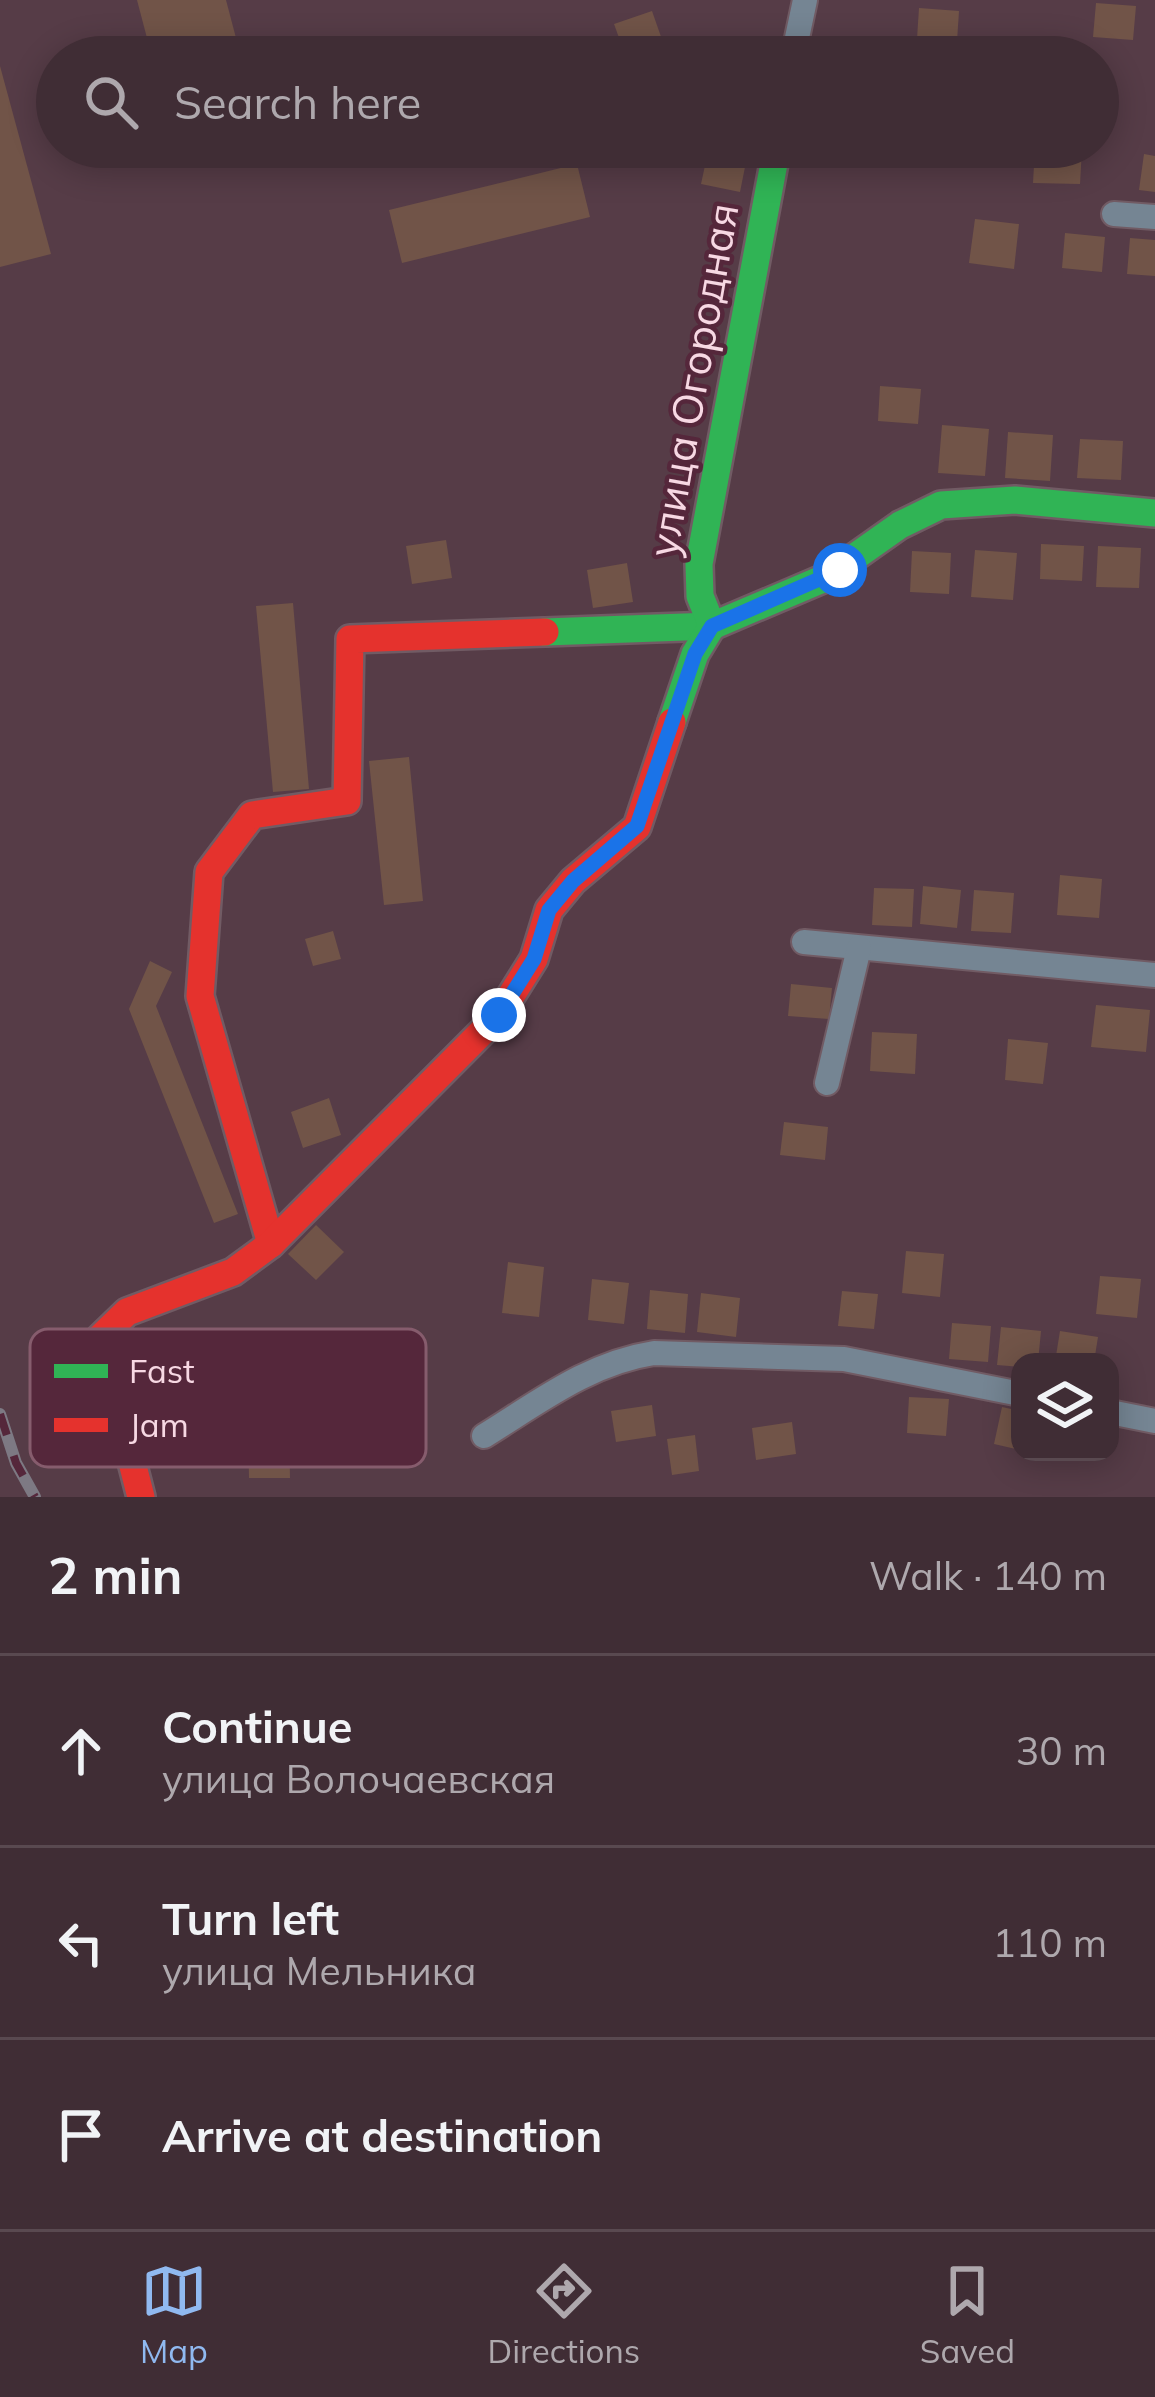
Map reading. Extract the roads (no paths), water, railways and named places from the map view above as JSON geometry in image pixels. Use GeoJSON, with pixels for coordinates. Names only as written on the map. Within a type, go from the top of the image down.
{"type":"FeatureCollection","features":[{"type":"Feature","properties":{"kind":"street"},"geometry":{"type":"LineString","coordinates":[[798,36],[805,0]]}},
{"type":"Feature","properties":{"kind":"street","name":"улица Огородная"},"geometry":{"type":"LineString","coordinates":[[712,626],[700,596],[698,564],[772,168]]}},
{"type":"Feature","properties":{"kind":"street"},"geometry":{"type":"LineString","coordinates":[[1114,214],[1155,217]]}},
{"type":"Feature","properties":{"kind":"street"},"geometry":{"type":"LineString","coordinates":[[271,1244],[200,995],[209,872],[253,814],[347,801],[350,639],[712,626],[742,609],[809,586],[871,549],[900,522],[944,504],[982,500],[1155,513]]}},
{"type":"Feature","properties":{"kind":"street"},"geometry":{"type":"LineString","coordinates":[[106,1329],[126,1311],[232,1272],[271,1244],[499,1015],[534,959],[549,910],[573,881],[637,826],[695,654],[712,626]]}},
{"type":"Feature","properties":{"kind":"street"},"geometry":{"type":"LineString","coordinates":[[804,942],[1155,975]]}},
{"type":"Feature","properties":{"kind":"street"},"geometry":{"type":"LineString","coordinates":[[827,1083],[859,948]]}},
{"type":"Feature","properties":{"kind":"street"},"geometry":{"type":"LineString","coordinates":[[484,1436],[590,1370],[654,1353],[844,1359],[1011,1392]]}},
{"type":"Feature","properties":{"kind":"street"},"geometry":{"type":"LineString","coordinates":[[1119,1414],[1155,1421]]}},
{"type":"Feature","properties":{"kind":"street"},"geometry":{"type":"LineString","coordinates":[[133,1467],[141,1497]]}},
{"type":"Feature","properties":{"kind":"railway"},"geometry":{"type":"LineString","coordinates":[[0,1414],[16,1463],[35,1497]]}}]}
